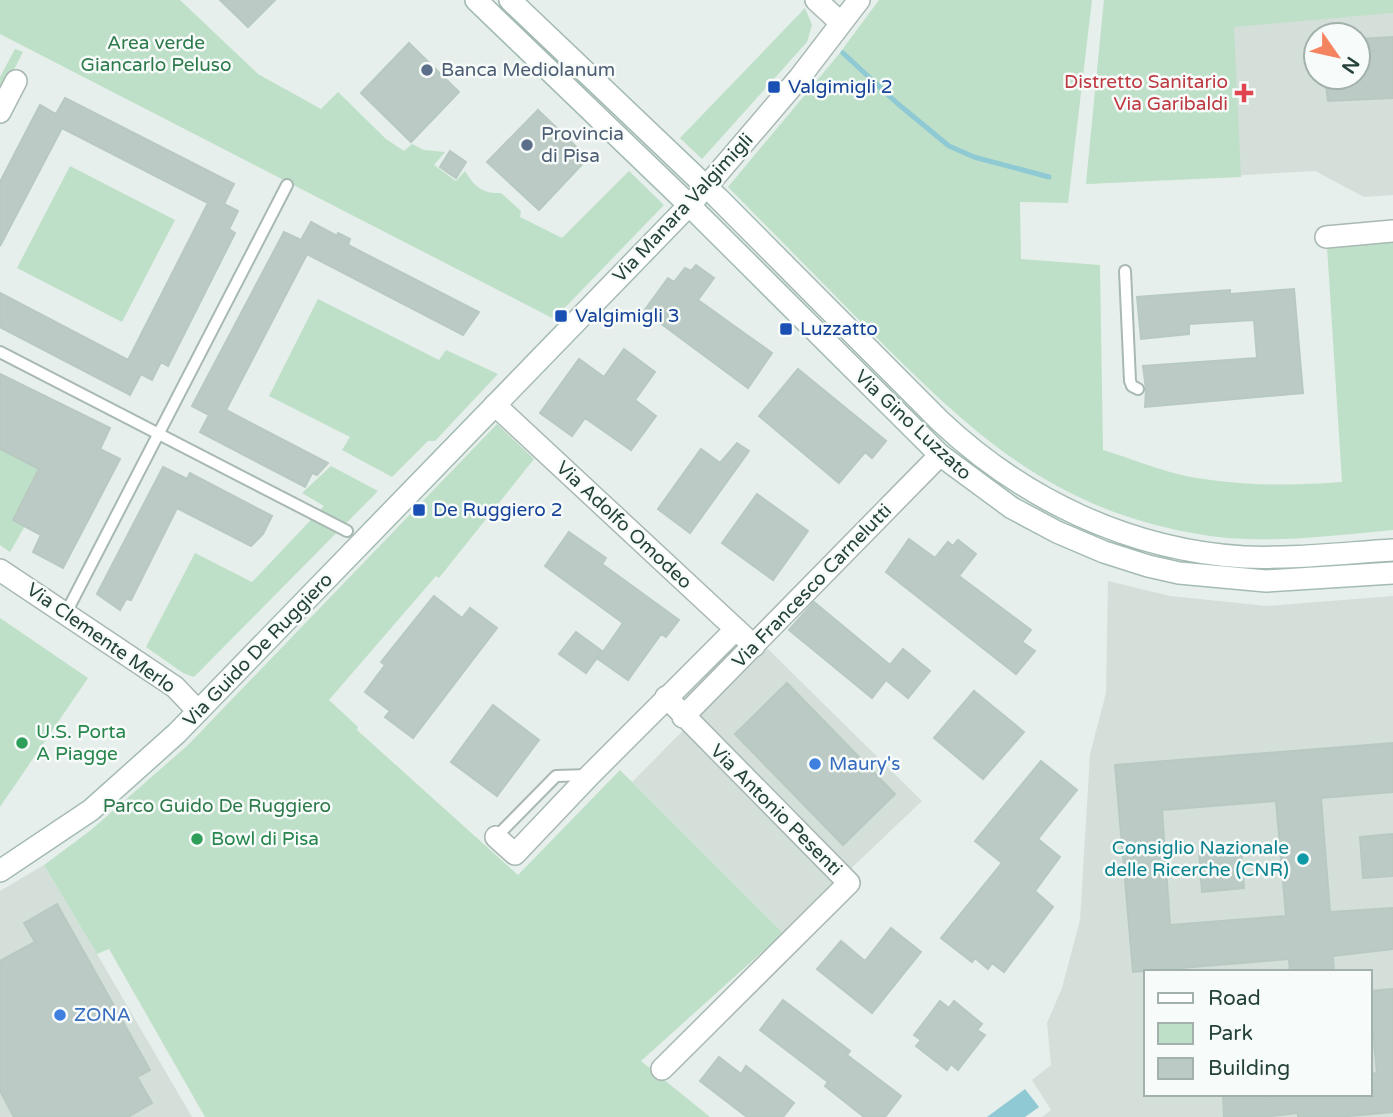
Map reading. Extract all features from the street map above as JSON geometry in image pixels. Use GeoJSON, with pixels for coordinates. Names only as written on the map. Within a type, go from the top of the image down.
{"type":"FeatureCollection","features":[{"type":"Feature","properties":{"kind":"street","name":"Via Gino Luzzato"},"geometry":{"type":"LineString","coordinates":[[476,0],[689,205],[940,455],[996,498],[1048,528],[1104,552],[1148,566],[1206,577],[1266,581],[1393,573]]}},
{"type":"Feature","properties":{"kind":"street","name":"Via Gino Luzzato"},"geometry":{"type":"LineString","coordinates":[[510,0],[706,187],[952,433],[1005,475],[1054,504],[1089,520],[1174,547],[1208,553],[1278,557],[1393,550]]}},
{"type":"Feature","properties":{"kind":"street"},"geometry":{"type":"LineString","coordinates":[[816,0],[841,23]]}},
{"type":"Feature","properties":{"kind":"street","name":"Via Manara Valgimigli"},"geometry":{"type":"LineString","coordinates":[[495,405],[706,187],[800,78],[859,0]]}},
{"type":"Feature","properties":{"kind":"street"},"geometry":{"type":"LineString","coordinates":[[0,112],[16,82]]}},
{"type":"Feature","properties":{"kind":"street"},"geometry":{"type":"LineString","coordinates":[[1325,237],[1393,231]]}},
{"type":"Feature","properties":{"kind":"street","name":"Via Adolfo Omodeo"},"geometry":{"type":"LineString","coordinates":[[495,405],[754,646]]}},
{"type":"Feature","properties":{"kind":"street","name":"Via Guido De Ruggiero"},"geometry":{"type":"LineString","coordinates":[[0,871],[91,810],[141,767],[495,405]]}},
{"type":"Feature","properties":{"kind":"street","name":"Via Francesco Carnelutti"},"geometry":{"type":"LineString","coordinates":[[684,717],[940,455]]}},
{"type":"Feature","properties":{"kind":"street","name":"Via Clemente Merlo"},"geometry":{"type":"LineString","coordinates":[[0,570],[175,687],[198,711]]}},
{"type":"Feature","properties":{"kind":"street","name":"Via Francesco Carnelutti"},"geometry":{"type":"LineString","coordinates":[[496,837],[515,854],[666,697],[736,629]]}},
{"type":"Feature","properties":{"kind":"street","name":"Via Antonio Pesenti"},"geometry":{"type":"LineString","coordinates":[[662,1069],[849,883],[666,697]]}},
{"type":"Feature","properties":{"kind":"lane"},"geometry":{"type":"LineString","coordinates":[[66,613],[287,185]]}},
{"type":"Feature","properties":{"kind":"lane"},"geometry":{"type":"LineString","coordinates":[[1125,271],[1130,381],[1132,386],[1138,389]]}},
{"type":"Feature","properties":{"kind":"lane"},"geometry":{"type":"LineString","coordinates":[[0,352],[347,531]]}},
{"type":"Feature","properties":{"kind":"shaded area","name":"Distretto Sanitario Via Garibaldi"},"geometry":{"type":"Polygon","coordinates":[[[1104,0],[1393,0],[1393,195],[1364,197],[1315,171],[1086,184],[1104,0]]]}},
{"type":"Feature","properties":{"kind":"shaded area"},"geometry":{"type":"Polygon","coordinates":[[[1108,581],[1170,596],[1267,606],[1393,596],[1393,1117],[1042,1117],[1051,1110],[1032,1080],[1051,1065],[1047,1023],[1062,988],[1080,920],[1090,754],[1106,693],[1108,581]]]}},
{"type":"Feature","properties":{"kind":"shaded area"},"geometry":{"type":"Polygon","coordinates":[[[766,647],[922,801],[783,933],[632,782],[766,647]]]}},
{"type":"Feature","properties":{"kind":"shaded area","name":"ZONA"},"geometry":{"type":"Polygon","coordinates":[[[44,865],[192,1117],[0,1117],[0,891],[44,865]]]}},
{"type":"Feature","properties":{"kind":"green space","name":"Area verde Giancarlo Peluso"},"geometry":{"type":"Polygon","coordinates":[[[0,0],[180,0],[258,74],[321,109],[338,92],[386,139],[404,151],[412,144],[424,150],[445,152],[434,165],[456,181],[465,171],[479,188],[501,193],[521,211],[520,217],[562,238],[629,171],[664,205],[554,319],[0,34],[0,0]]]}},
{"type":"Feature","properties":{"kind":"green space"},"geometry":{"type":"Polygon","coordinates":[[[879,0],[1092,0],[1068,203],[1020,202],[1021,259],[1100,265],[1103,450],[1165,471],[1225,482],[1342,482],[1327,247],[1393,242],[1393,530],[1292,539],[1217,537],[1140,521],[1093,504],[1051,483],[1012,458],[939,398],[728,187],[839,54],[879,0]]]}},
{"type":"Feature","properties":{"kind":"green space"},"geometry":{"type":"Polygon","coordinates":[[[1104,0],[1393,0],[1393,13],[1234,27],[1241,177],[1086,184],[1104,0]]]}},
{"type":"Feature","properties":{"kind":"green space"},"geometry":{"type":"Polygon","coordinates":[[[805,8],[812,25],[807,42],[702,159],[680,138],[805,8]]]}},
{"type":"Feature","properties":{"kind":"green space"},"geometry":{"type":"Polygon","coordinates":[[[15,49],[23,52],[0,97],[0,77],[15,49]]]}},
{"type":"Feature","properties":{"kind":"green space"},"geometry":{"type":"Polygon","coordinates":[[[70,166],[175,220],[122,322],[17,268],[70,166]]]}},
{"type":"Feature","properties":{"kind":"green space"},"geometry":{"type":"Polygon","coordinates":[[[318,299],[439,360],[446,350],[498,374],[435,441],[428,441],[392,477],[342,450],[350,437],[269,396],[318,299]]]}},
{"type":"Feature","properties":{"kind":"green space","name":"Parco Guido De Ruggiero"},"geometry":{"type":"Polygon","coordinates":[[[497,424],[534,459],[439,578],[436,576],[329,700],[358,727],[357,730],[518,875],[620,770],[783,933],[641,1061],[710,1117],[205,1117],[109,949],[97,954],[44,865],[91,830],[188,745],[497,424]]]}},
{"type":"Feature","properties":{"kind":"green space"},"geometry":{"type":"Polygon","coordinates":[[[0,449],[39,469],[13,519],[25,526],[10,552],[0,545],[0,449]]]}},
{"type":"Feature","properties":{"kind":"green space"},"geometry":{"type":"Polygon","coordinates":[[[331,466],[378,491],[194,677],[183,673],[146,647],[195,553],[252,582],[324,506],[302,493],[331,466]]]}},
{"type":"Feature","properties":{"kind":"green space","name":"U.S. Porta A Piagge"},"geometry":{"type":"Polygon","coordinates":[[[0,618],[88,678],[0,807],[0,618]]]}},
{"type":"Feature","properties":{"kind":"water"},"geometry":{"type":"Polygon","coordinates":[[[1025,1089],[1039,1107],[1025,1117],[987,1117],[1025,1089]]]}},
{"type":"Feature","properties":{"kind":"building"},"geometry":{"type":"Polygon","coordinates":[[[220,0],[275,0],[248,27],[220,0]]]}},
{"type":"Feature","properties":{"kind":"building"},"geometry":{"type":"Polygon","coordinates":[[[1393,37],[1393,98],[1328,101],[1327,91],[1372,91],[1372,38],[1393,37]]]}},
{"type":"Feature","properties":{"kind":"building"},"geometry":{"type":"Polygon","coordinates":[[[409,43],[459,92],[411,142],[361,93],[409,43]]]}},
{"type":"Feature","properties":{"kind":"building"},"geometry":{"type":"Polygon","coordinates":[[[65,98],[234,184],[224,204],[238,211],[229,229],[235,233],[168,366],[161,362],[152,380],[141,374],[130,395],[0,327],[0,293],[128,360],[208,203],[62,128],[0,246],[0,182],[40,105],[56,114],[65,98]]]}},
{"type":"Feature","properties":{"kind":"building"},"geometry":{"type":"Polygon","coordinates":[[[538,110],[588,158],[539,210],[487,162],[538,110]]]}},
{"type":"Feature","properties":{"kind":"building"},"geometry":{"type":"Polygon","coordinates":[[[450,151],[466,162],[456,178],[440,167],[450,151]]]}},
{"type":"Feature","properties":{"kind":"building"},"geometry":{"type":"Polygon","coordinates":[[[311,222],[337,236],[338,233],[350,239],[348,245],[479,312],[463,335],[307,254],[226,410],[328,463],[317,475],[312,473],[305,487],[200,432],[209,415],[192,406],[284,232],[301,240],[311,222]]]}},
{"type":"Feature","properties":{"kind":"building"},"geometry":{"type":"Polygon","coordinates":[[[696,265],[714,278],[698,300],[772,353],[748,388],[644,311],[668,278],[674,282],[685,268],[691,271],[696,265]]]}},
{"type":"Feature","properties":{"kind":"building"},"geometry":{"type":"Polygon","coordinates":[[[1294,289],[1303,393],[1145,407],[1143,366],[1257,358],[1254,320],[1189,324],[1189,334],[1141,339],[1137,297],[1230,290],[1230,294],[1294,289]]]}},
{"type":"Feature","properties":{"kind":"building"},"geometry":{"type":"Polygon","coordinates":[[[624,349],[655,372],[635,400],[656,416],[631,450],[585,418],[572,436],[540,413],[579,359],[604,377],[624,349]]]}},
{"type":"Feature","properties":{"kind":"building"},"geometry":{"type":"Polygon","coordinates":[[[798,369],[886,441],[872,458],[865,452],[839,483],[759,416],[798,369]]]}},
{"type":"Feature","properties":{"kind":"building"},"geometry":{"type":"Polygon","coordinates":[[[0,374],[110,428],[100,449],[120,459],[63,568],[33,552],[41,535],[13,520],[39,469],[0,449],[0,374]]]}},
{"type":"Feature","properties":{"kind":"building"},"geometry":{"type":"Polygon","coordinates":[[[737,443],[749,451],[690,533],[658,509],[701,449],[720,463],[737,443]]]}},
{"type":"Feature","properties":{"kind":"building"},"geometry":{"type":"Polygon","coordinates":[[[163,467],[187,479],[190,473],[272,516],[263,534],[251,546],[177,508],[131,600],[126,599],[120,610],[97,594],[163,467]]]}},
{"type":"Feature","properties":{"kind":"building"},"geometry":{"type":"Polygon","coordinates":[[[757,494],[808,531],[773,580],[722,543],[757,494]]]}},
{"type":"Feature","properties":{"kind":"building"},"geometry":{"type":"Polygon","coordinates":[[[569,532],[606,558],[602,564],[679,620],[666,637],[661,634],[628,680],[598,659],[623,623],[545,566],[569,532]]]}},
{"type":"Feature","properties":{"kind":"building"},"geometry":{"type":"Polygon","coordinates":[[[909,539],[935,558],[948,542],[953,546],[958,540],[976,554],[959,576],[1031,630],[1022,642],[1035,651],[1016,674],[886,572],[909,539]]]}},
{"type":"Feature","properties":{"kind":"building"},"geometry":{"type":"Polygon","coordinates":[[[434,596],[462,618],[470,608],[497,628],[413,738],[385,717],[390,711],[365,692],[385,665],[381,662],[434,596]]]}},
{"type":"Feature","properties":{"kind":"building"},"geometry":{"type":"Polygon","coordinates":[[[814,602],[890,665],[903,649],[930,671],[908,698],[886,680],[872,698],[789,630],[814,602]]]}},
{"type":"Feature","properties":{"kind":"building"},"geometry":{"type":"Polygon","coordinates":[[[576,632],[602,651],[586,673],[559,654],[576,632]]]}},
{"type":"Feature","properties":{"kind":"building","name":"Maury's"},"geometry":{"type":"Polygon","coordinates":[[[787,683],[895,794],[843,845],[735,734],[787,683]]]}},
{"type":"Feature","properties":{"kind":"building"},"geometry":{"type":"Polygon","coordinates":[[[974,691],[1024,732],[983,779],[934,738],[974,691]]]}},
{"type":"Feature","properties":{"kind":"building"},"geometry":{"type":"Polygon","coordinates":[[[493,705],[539,740],[497,796],[451,762],[493,705]]]}},
{"type":"Feature","properties":{"kind":"building","name":"Consiglio Nazionale delle Ricerche (CNR)"},"geometry":{"type":"Polygon","coordinates":[[[1393,743],[1393,792],[1321,798],[1330,912],[1393,908],[1393,949],[1333,956],[1334,970],[1290,970],[1289,959],[1133,972],[1115,765],[1393,743]],[[1276,801],[1162,810],[1170,925],[1286,916],[1276,801]]]}},
{"type":"Feature","properties":{"kind":"building"},"geometry":{"type":"Polygon","coordinates":[[[1041,761],[1077,790],[1038,839],[1060,857],[1035,891],[1053,907],[1004,972],[992,963],[988,969],[975,958],[972,962],[941,938],[1002,863],[975,841],[1041,761]]]}},
{"type":"Feature","properties":{"kind":"building"},"geometry":{"type":"Polygon","coordinates":[[[1393,834],[1393,876],[1363,878],[1360,837],[1393,834]]]}},
{"type":"Feature","properties":{"kind":"building"},"geometry":{"type":"Polygon","coordinates":[[[1241,847],[1244,888],[1202,892],[1199,851],[1241,847]]]}},
{"type":"Feature","properties":{"kind":"building","name":"ZONA"},"geometry":{"type":"Polygon","coordinates":[[[57,904],[150,1070],[137,1077],[152,1103],[128,1117],[14,1117],[0,1091],[0,961],[35,942],[24,923],[57,904]]]}},
{"type":"Feature","properties":{"kind":"building"},"geometry":{"type":"Polygon","coordinates":[[[891,928],[921,952],[872,1013],[817,969],[841,941],[865,961],[891,928]]]}},
{"type":"Feature","properties":{"kind":"building"},"geometry":{"type":"Polygon","coordinates":[[[1393,989],[1393,1112],[1339,1117],[1298,1117],[1298,1113],[1263,1117],[1224,1117],[1223,1096],[1372,1096],[1372,1074],[1377,1073],[1372,1034],[1372,991],[1393,989]]]}},
{"type":"Feature","properties":{"kind":"building"},"geometry":{"type":"Polygon","coordinates":[[[783,1000],[850,1051],[847,1055],[901,1096],[885,1117],[864,1117],[825,1086],[828,1082],[760,1030],[783,1000]]]}},
{"type":"Feature","properties":{"kind":"building"},"geometry":{"type":"Polygon","coordinates":[[[940,1001],[949,1008],[954,1001],[982,1024],[977,1030],[985,1035],[958,1070],[951,1064],[947,1070],[916,1046],[921,1040],[914,1035],[940,1001]]]}},
{"type":"Feature","properties":{"kind":"building"},"geometry":{"type":"Polygon","coordinates":[[[719,1057],[741,1074],[746,1066],[794,1103],[783,1117],[747,1117],[700,1081],[719,1057]]]}},
{"type":"Feature","properties":{"kind":"waterway"},"geometry":{"type":"LineString","coordinates":[[843,53],[949,146],[974,157],[1049,177]]}},
{"type":"Feature","properties":{"kind":"place","name":"Banca Mediolanum"},"geometry":{"type":"Point","coordinates":[427,70]}},
{"type":"Feature","properties":{"kind":"place","name":"Valgimigli 2"},"geometry":{"type":"Point","coordinates":[774,87]}},
{"type":"Feature","properties":{"kind":"place","name":"Distretto Sanitario Via Garibaldi"},"geometry":{"type":"Point","coordinates":[1244,93]}},
{"type":"Feature","properties":{"kind":"place","name":"Provincia di Pisa"},"geometry":{"type":"Point","coordinates":[527,145]}},
{"type":"Feature","properties":{"kind":"place","name":"Valgimigli 3"},"geometry":{"type":"Point","coordinates":[561,316]}},
{"type":"Feature","properties":{"kind":"place","name":"Luzzatto"},"geometry":{"type":"Point","coordinates":[786,329]}},
{"type":"Feature","properties":{"kind":"place","name":"De Ruggiero 2"},"geometry":{"type":"Point","coordinates":[419,510]}},
{"type":"Feature","properties":{"kind":"place","name":"U.S. Porta A Piagge"},"geometry":{"type":"Point","coordinates":[22,743]}},
{"type":"Feature","properties":{"kind":"place","name":"Maury's"},"geometry":{"type":"Point","coordinates":[815,764]}},
{"type":"Feature","properties":{"kind":"place","name":"Bowl di Pisa"},"geometry":{"type":"Point","coordinates":[197,839]}},
{"type":"Feature","properties":{"kind":"place","name":"Consiglio Nazionale delle Ricerche (CNR)"},"geometry":{"type":"Point","coordinates":[1303,859]}},
{"type":"Feature","properties":{"kind":"place","name":"ZONA"},"geometry":{"type":"Point","coordinates":[60,1015]}}]}
